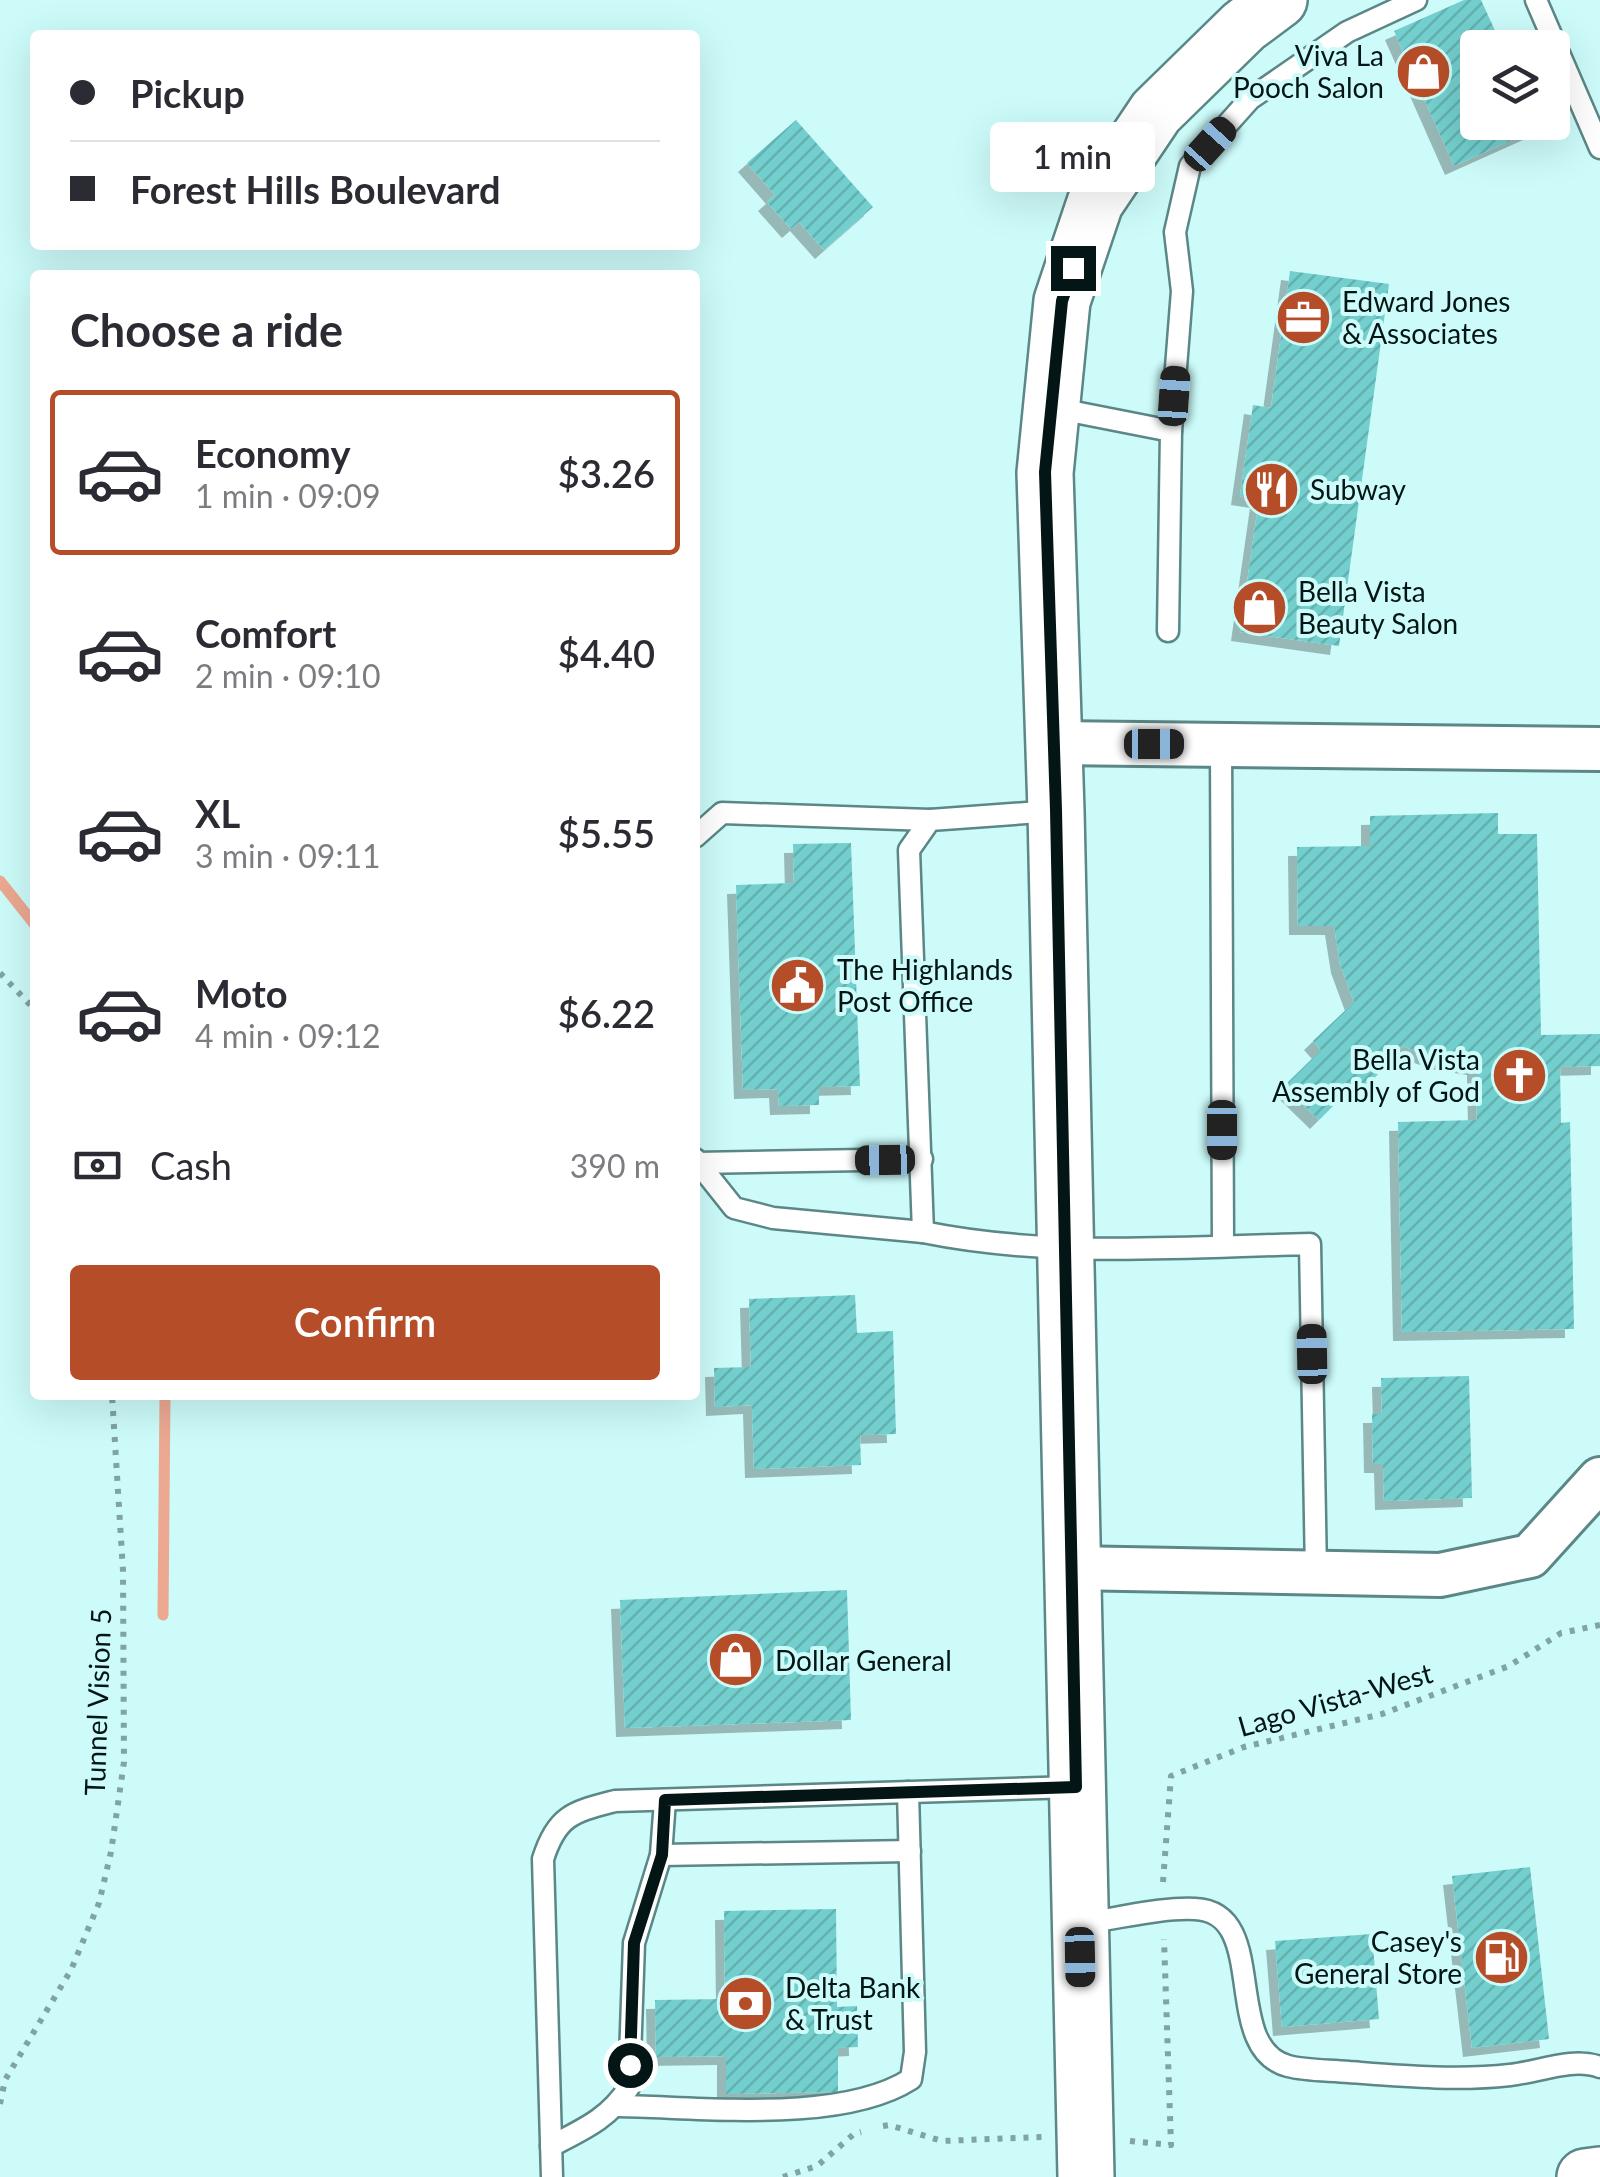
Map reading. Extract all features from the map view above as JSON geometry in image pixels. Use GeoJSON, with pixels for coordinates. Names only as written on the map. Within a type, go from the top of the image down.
{"type":"FeatureCollection","features":[{"type":"Feature","properties":{"kind":"main road"},"geometry":{"type":"LineString","coordinates":[[1102,2158],[1080,1923],[1045,472],[1062,301],[1095,203],[1156,112],[1244,26],[1279,0]]}},
{"type":"Feature","properties":{"kind":"main road"},"geometry":{"type":"LineString","coordinates":[[1585,2177],[1600,2175]]}},
{"type":"Feature","properties":{"kind":"street"},"geometry":{"type":"LineString","coordinates":[[1052,743],[1600,749]]}},
{"type":"Feature","properties":{"kind":"street"},"geometry":{"type":"LineString","coordinates":[[1072,1568],[1440,1575],[1530,1556],[1600,1479]]}},
{"type":"Feature","properties":{"kind":"lane"},"geometry":{"type":"LineString","coordinates":[[1168,631],[1171,432],[1182,291],[1175,232],[1190,166],[1250,98],[1348,32],[1416,0]]}},
{"type":"Feature","properties":{"kind":"lane"},"geometry":{"type":"LineString","coordinates":[[1536,0],[1600,148]]}},
{"type":"Feature","properties":{"kind":"lane"},"geometry":{"type":"LineString","coordinates":[[1052,407],[1171,432]]}},
{"type":"Feature","properties":{"kind":"lane"},"geometry":{"type":"LineString","coordinates":[[1222,744],[1223,1246]]}},
{"type":"Feature","properties":{"kind":"lane"},"geometry":{"type":"LineString","coordinates":[[700,833],[722,814],[930,820],[1056,810]]}},
{"type":"Feature","properties":{"kind":"lane"},"geometry":{"type":"LineString","coordinates":[[924,1232],[908,850],[930,820]]}},
{"type":"Feature","properties":{"kind":"lane"},"geometry":{"type":"LineString","coordinates":[[700,1161],[922,1159]]}},
{"type":"Feature","properties":{"kind":"lane"},"geometry":{"type":"LineString","coordinates":[[700,1166],[734,1208],[772,1218],[1063,1250],[1310,1244],[1316,1573]]}},
{"type":"Feature","properties":{"kind":"lane"},"geometry":{"type":"LineString","coordinates":[[552,2177],[543,1859],[551,1833],[573,1812],[615,1801],[1076,1787]]}},
{"type":"Feature","properties":{"kind":"lane"},"geometry":{"type":"LineString","coordinates":[[618,2106],[783,2108],[850,2103],[891,2092],[910,2079],[915,2052],[908,1792]]}},
{"type":"Feature","properties":{"kind":"lane"},"geometry":{"type":"LineString","coordinates":[[551,2146],[596,2123],[618,2106],[629,2087],[634,1943],[662,1855],[665,1800]]}},
{"type":"Feature","properties":{"kind":"lane"},"geometry":{"type":"LineString","coordinates":[[662,1855],[910,1852]]}},
{"type":"Feature","properties":{"kind":"lane"},"geometry":{"type":"LineString","coordinates":[[1080,1923],[1197,1909],[1223,1920],[1238,1944],[1254,2034],[1265,2055],[1287,2066],[1422,2078],[1508,2076],[1586,2062],[1600,2067]]}},
{"type":"Feature","properties":{"kind":"path"},"geometry":{"type":"LineString","coordinates":[[0,973],[30,1005]]}},
{"type":"Feature","properties":{"kind":"path","name":"Tunnel Vision 5"},"geometry":{"type":"LineString","coordinates":[[0,2104],[5,2080],[72,1970],[99,1902],[111,1852],[124,1762],[123,1571],[112,1400]]}},
{"type":"Feature","properties":{"kind":"path","name":"Lago Vista-West"},"geometry":{"type":"LineString","coordinates":[[1162,1874],[1172,1776],[1244,1747],[1382,1714],[1510,1666],[1561,1632],[1600,1625]]}},
{"type":"Feature","properties":{"kind":"path"},"geometry":{"type":"LineString","coordinates":[[1102,2158],[1171,2145],[1164,1942]]}},
{"type":"Feature","properties":{"kind":"path"},"geometry":{"type":"LineString","coordinates":[[783,2177],[817,2166],[854,2134],[889,2125],[942,2141],[1039,2137]]}},
{"type":"Feature","properties":{"kind":"building"},"geometry":{"type":"Polygon","coordinates":[[[1464,0],[1481,0],[1495,30],[1460,30],[1460,140],[1512,140],[1454,166],[1394,31],[1464,0]]]}},
{"type":"Feature","properties":{"kind":"building"},"geometry":{"type":"Polygon","coordinates":[[[796,120],[873,207],[824,250],[799,222],[791,229],[767,202],[775,195],[747,163],[796,120]]]}},
{"type":"Feature","properties":{"kind":"building"},"geometry":{"type":"Polygon","coordinates":[[[1290,271],[1389,284],[1339,646],[1240,632],[1259,499],[1240,496],[1253,405],[1271,408],[1290,271]]]}},
{"type":"Feature","properties":{"kind":"building","name":"Bella Vista Assembly of God"},"geometry":{"type":"Polygon","coordinates":[[[1498,813],[1498,834],[1537,834],[1541,1035],[1600,1034],[1600,1066],[1560,1067],[1561,1123],[1570,1122],[1574,1329],[1402,1332],[1398,1122],[1477,1120],[1476,1066],[1439,1060],[1403,1046],[1363,1091],[1355,1084],[1319,1120],[1284,1086],[1321,1050],[1313,1041],[1354,1002],[1340,964],[1334,926],[1298,926],[1297,847],[1370,846],[1370,816],[1498,813]]]}},
{"type":"Feature","properties":{"kind":"building","name":"The Highlands Post Office"},"geometry":{"type":"Polygon","coordinates":[[[851,843],[860,1086],[819,1087],[819,1105],[779,1106],[778,1089],[743,1090],[736,885],[794,883],[793,844],[851,843]]]}},
{"type":"Feature","properties":{"kind":"building"},"geometry":{"type":"Polygon","coordinates":[[[855,1295],[857,1333],[893,1331],[896,1434],[860,1435],[861,1465],[754,1469],[752,1405],[715,1407],[714,1368],[751,1367],[749,1299],[855,1295]]]}},
{"type":"Feature","properties":{"kind":"building"},"geometry":{"type":"Polygon","coordinates":[[[1469,1376],[1472,1498],[1384,1501],[1383,1464],[1373,1464],[1372,1414],[1382,1414],[1381,1378],[1469,1376]]]}},
{"type":"Feature","properties":{"kind":"building","name":"Dollar General"},"geometry":{"type":"Polygon","coordinates":[[[847,1590],[851,1720],[625,1728],[620,1600],[847,1590]]]}},
{"type":"Feature","properties":{"kind":"building","name":"Casey's General Store"},"geometry":{"type":"Polygon","coordinates":[[[1530,1867],[1549,2039],[1472,2048],[1452,1876],[1530,1867]]]}},
{"type":"Feature","properties":{"kind":"building","name":"Delta Bank & Trust"},"geometry":{"type":"Polygon","coordinates":[[[836,1909],[837,2007],[857,2006],[858,2047],[838,2048],[838,2092],[726,2094],[726,2056],[656,2057],[655,2000],[725,1999],[724,1911],[836,1909]]]}},
{"type":"Feature","properties":{"kind":"building"},"geometry":{"type":"Polygon","coordinates":[[[1372,1934],[1379,2019],[1282,2027],[1275,1941],[1372,1934]]]}},
{"type":"Feature","properties":{"kind":"waterway"},"geometry":{"type":"LineString","coordinates":[[0,881],[30,919]]}},
{"type":"Feature","properties":{"kind":"waterway"},"geometry":{"type":"LineString","coordinates":[[163,1615],[165,1400]]}},
{"type":"Feature","properties":{"kind":"place","name":"Viva La Pooch Salon"},"geometry":{"type":"Point","coordinates":[1423,71]}},
{"type":"Feature","properties":{"kind":"place","name":"Edward Jones & Associates"},"geometry":{"type":"Point","coordinates":[1303,317]}},
{"type":"Feature","properties":{"kind":"place","name":"Subway"},"geometry":{"type":"Point","coordinates":[1271,489]}},
{"type":"Feature","properties":{"kind":"place","name":"Bella Vista Beauty Salon"},"geometry":{"type":"Point","coordinates":[1259,607]}},
{"type":"Feature","properties":{"kind":"place","name":"The Highlands Post Office"},"geometry":{"type":"Point","coordinates":[798,985]}},
{"type":"Feature","properties":{"kind":"place","name":"Bella Vista Assembly of God"},"geometry":{"type":"Point","coordinates":[1519,1075]}},
{"type":"Feature","properties":{"kind":"place","name":"Dollar General"},"geometry":{"type":"Point","coordinates":[736,1660]}},
{"type":"Feature","properties":{"kind":"place","name":"Casey's General Store"},"geometry":{"type":"Point","coordinates":[1501,1957]}},
{"type":"Feature","properties":{"kind":"place","name":"Delta Bank & Trust"},"geometry":{"type":"Point","coordinates":[746,2003]}},
{"type":"Feature","properties":{"kind":"route"},"geometry":{"type":"LineString","coordinates":[[630,2065],[634,1943],[662,1855],[665,1800],[1076,1787],[1056,810],[1045,472],[1062,301],[1073,268]]}}]}
